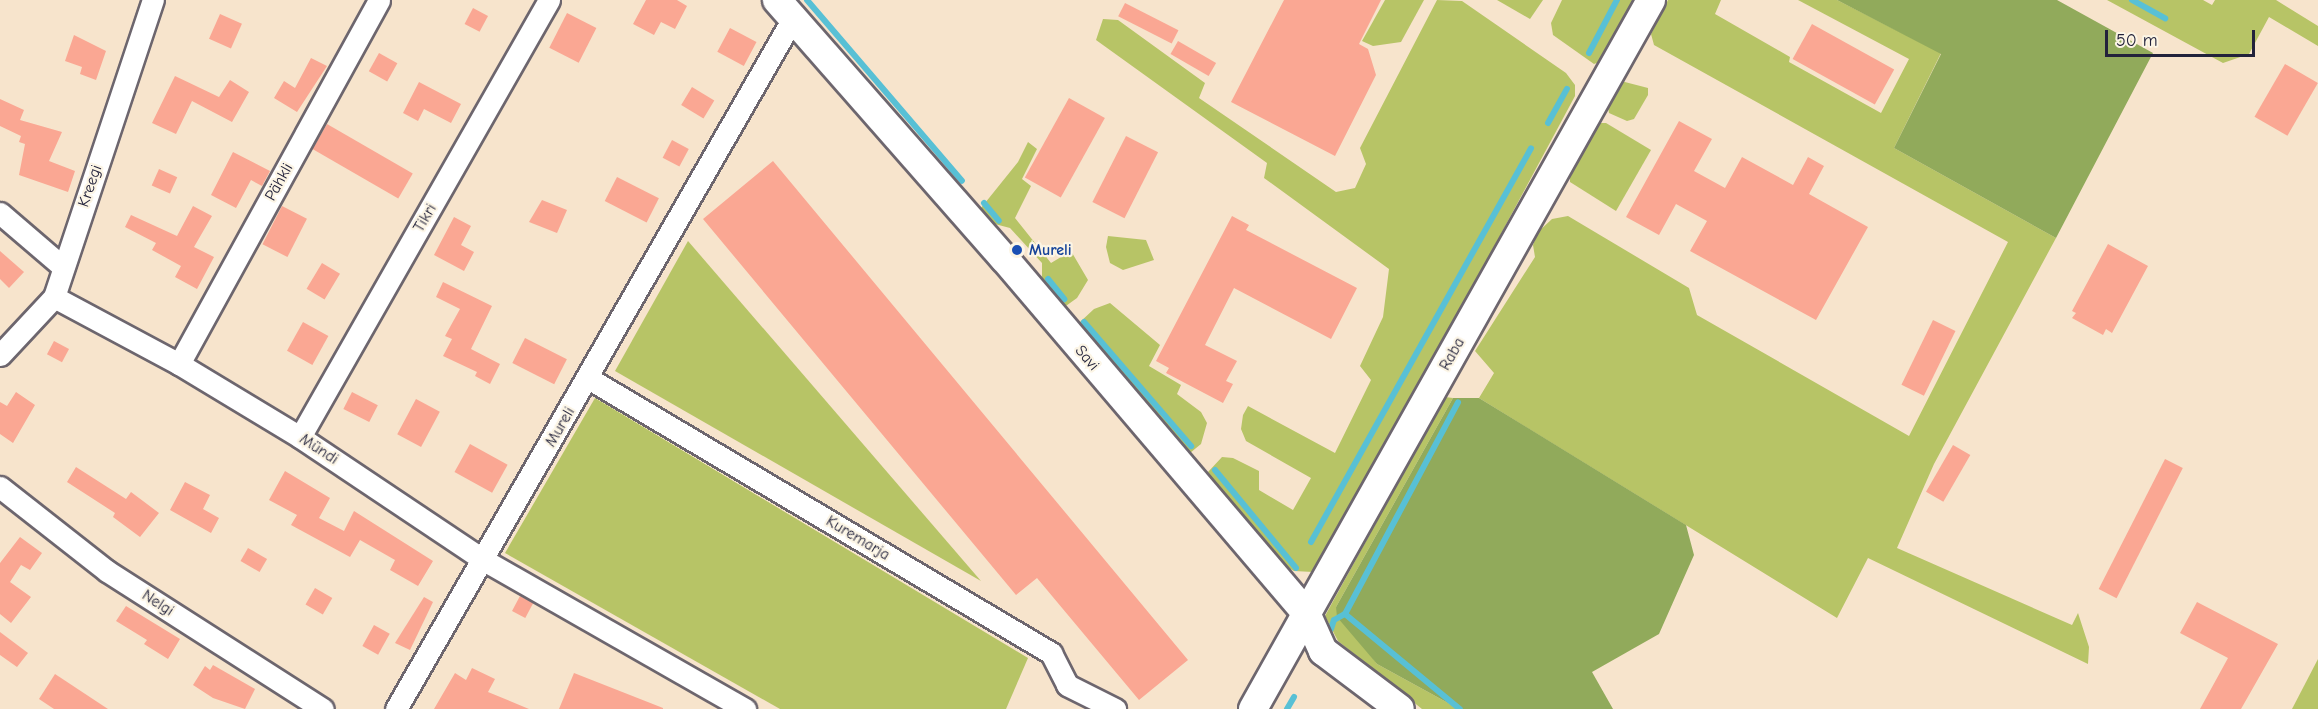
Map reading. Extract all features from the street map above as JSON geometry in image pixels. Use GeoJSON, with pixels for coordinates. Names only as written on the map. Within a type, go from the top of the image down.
{"type":"FeatureCollection","features":[{"type":"Feature","properties":{"kind":"street","name":"Kreegi"},"geometry":{"type":"LineString","coordinates":[[0,355],[54,297],[153,0]]}},
{"type":"Feature","properties":{"kind":"street","name":"Pähkli"},"geometry":{"type":"LineString","coordinates":[[179,364],[379,0]]}},
{"type":"Feature","properties":{"kind":"street","name":"Tikri"},"geometry":{"type":"LineString","coordinates":[[300,437],[549,0]]}},
{"type":"Feature","properties":{"kind":"street","name":"Raba"},"geometry":{"type":"LineString","coordinates":[[1253,709],[1652,0]]}},
{"type":"Feature","properties":{"kind":"street","name":"Savi"},"geometry":{"type":"LineString","coordinates":[[785,9],[1004,258],[1306,613],[1323,651],[1400,709]]}},
{"type":"Feature","properties":{"kind":"street","name":"Mureli"},"geometry":{"type":"LineString","coordinates":[[396,709],[588,378],[785,9]]}},
{"type":"Feature","properties":{"kind":"street"},"geometry":{"type":"LineString","coordinates":[[0,213],[63,267]]}},
{"type":"Feature","properties":{"kind":"street","name":"Mündi"},"geometry":{"type":"LineString","coordinates":[[54,297],[179,364],[300,437],[482,559],[746,709]]}},
{"type":"Feature","properties":{"kind":"street","name":"Kuremarja"},"geometry":{"type":"LineString","coordinates":[[588,378],[1051,653],[1067,685],[1115,709]]}},
{"type":"Feature","properties":{"kind":"street","name":"Nelgi"},"geometry":{"type":"LineString","coordinates":[[0,487],[107,571],[323,709]]}},
{"type":"Feature","properties":{"kind":"green space"},"geometry":{"type":"Polygon","coordinates":[[[1385,0],[1424,0],[1401,42],[1373,46],[1362,41],[1385,0]]]}},
{"type":"Feature","properties":{"kind":"green space"},"geometry":{"type":"Polygon","coordinates":[[[1437,0],[1462,1],[1566,73],[1575,85],[1575,96],[1329,554],[1313,572],[1294,571],[1283,565],[1210,483],[1208,472],[1222,457],[1233,458],[1259,471],[1259,490],[1293,510],[1311,478],[1246,441],[1241,429],[1243,415],[1248,406],[1335,453],[1371,380],[1360,366],[1383,317],[1389,269],[1264,178],[1267,163],[1096,40],[1103,19],[1118,20],[1205,83],[1199,98],[1336,192],[1355,188],[1366,164],[1360,148],[1437,0]]]}},
{"type":"Feature","properties":{"kind":"green space"},"geometry":{"type":"Polygon","coordinates":[[[1497,0],[1543,0],[1530,19],[1497,0]]]}},
{"type":"Feature","properties":{"kind":"green space"},"geometry":{"type":"Polygon","coordinates":[[[1562,0],[1633,0],[1602,61],[1594,64],[1553,35],[1551,23],[1562,0]]]}},
{"type":"Feature","properties":{"kind":"green space"},"geometry":{"type":"Polygon","coordinates":[[[1668,0],[1721,0],[1715,14],[1790,57],[1789,62],[1881,113],[1909,59],[1798,0],[1837,0],[1941,53],[1894,148],[2056,238],[1934,464],[1897,548],[2072,625],[2078,613],[2089,647],[2088,664],[1868,558],[1837,618],[1479,398],[1494,373],[1475,351],[1535,257],[1533,245],[1538,232],[1552,219],[1568,216],[1689,288],[1697,315],[1909,436],[2008,242],[1654,45],[1651,34],[1668,0]]]}},
{"type":"Feature","properties":{"kind":"green space"},"geometry":{"type":"Polygon","coordinates":[[[1837,0],[2057,0],[2153,53],[2056,238],[1894,148],[1941,54],[1837,0]]]}},
{"type":"Feature","properties":{"kind":"green space"},"geometry":{"type":"Polygon","coordinates":[[[2107,0],[2203,0],[2212,5],[2215,0],[2276,0],[2318,26],[2318,46],[2269,17],[2249,54],[2223,63],[2107,0]]]}},
{"type":"Feature","properties":{"kind":"green space"},"geometry":{"type":"Polygon","coordinates":[[[1621,81],[1648,88],[1648,95],[1634,119],[1627,121],[1609,113],[1608,107],[1621,81]]]}},
{"type":"Feature","properties":{"kind":"green space"},"geometry":{"type":"Polygon","coordinates":[[[1598,123],[1606,123],[1651,150],[1616,211],[1570,182],[1570,174],[1598,123]]]}},
{"type":"Feature","properties":{"kind":"green space"},"geometry":{"type":"Polygon","coordinates":[[[1028,142],[1037,149],[1022,179],[1031,186],[1015,218],[1051,263],[1071,251],[1088,280],[1077,298],[1063,308],[1042,282],[1042,263],[1010,228],[991,223],[981,208],[1018,162],[1028,142]]]}},
{"type":"Feature","properties":{"kind":"green space"},"geometry":{"type":"Polygon","coordinates":[[[1108,236],[1146,240],[1154,260],[1123,270],[1110,263],[1106,247],[1108,236]]]}},
{"type":"Feature","properties":{"kind":"green space"},"geometry":{"type":"Polygon","coordinates":[[[688,241],[981,581],[615,371],[688,241]]]}},
{"type":"Feature","properties":{"kind":"green space"},"geometry":{"type":"Polygon","coordinates":[[[1110,303],[1160,345],[1149,366],[1181,385],[1177,394],[1201,412],[1207,423],[1201,444],[1190,453],[1182,449],[1079,332],[1079,323],[1094,309],[1110,303]]]}},
{"type":"Feature","properties":{"kind":"green space"},"geometry":{"type":"Polygon","coordinates":[[[1445,397],[1453,398],[1336,607],[1377,664],[1459,709],[1422,709],[1338,641],[1325,616],[1445,397]]]}},
{"type":"Feature","properties":{"kind":"green space"},"geometry":{"type":"Polygon","coordinates":[[[595,398],[1028,658],[1006,709],[780,709],[505,553],[595,398]]]}},
{"type":"Feature","properties":{"kind":"green space"},"geometry":{"type":"Polygon","coordinates":[[[1453,398],[1479,398],[1686,525],[1694,555],[1659,634],[1592,672],[1613,709],[1459,709],[1377,664],[1337,617],[1336,607],[1453,398]]]}},
{"type":"Feature","properties":{"kind":"green space"},"geometry":{"type":"Polygon","coordinates":[[[2318,659],[2318,709],[2292,709],[2318,659]]]}},
{"type":"Feature","properties":{"kind":"building"},"geometry":{"type":"Polygon","coordinates":[[[646,0],[677,0],[687,6],[675,29],[661,22],[654,35],[633,24],[646,0]]]}},
{"type":"Feature","properties":{"kind":"building"},"geometry":{"type":"Polygon","coordinates":[[[1284,0],[1381,0],[1359,44],[1368,49],[1376,75],[1335,156],[1231,102],[1284,0]]]}},
{"type":"Feature","properties":{"kind":"building"},"geometry":{"type":"Polygon","coordinates":[[[1125,3],[1178,30],[1172,44],[1118,16],[1125,3]]]}},
{"type":"Feature","properties":{"kind":"building"},"geometry":{"type":"Polygon","coordinates":[[[473,8],[488,16],[480,32],[465,24],[473,8]]]}},
{"type":"Feature","properties":{"kind":"building"},"geometry":{"type":"Polygon","coordinates":[[[567,13],[596,28],[579,63],[549,48],[567,13]]]}},
{"type":"Feature","properties":{"kind":"building"},"geometry":{"type":"Polygon","coordinates":[[[220,14],[242,24],[231,48],[209,39],[220,14]]]}},
{"type":"Feature","properties":{"kind":"building"},"geometry":{"type":"Polygon","coordinates":[[[1812,24],[1894,70],[1875,105],[1793,59],[1812,24]]]}},
{"type":"Feature","properties":{"kind":"building"},"geometry":{"type":"Polygon","coordinates":[[[730,28],[756,42],[744,66],[717,52],[730,28]]]}},
{"type":"Feature","properties":{"kind":"building"},"geometry":{"type":"Polygon","coordinates":[[[74,35],[106,51],[96,80],[80,74],[82,67],[65,61],[74,35]]]}},
{"type":"Feature","properties":{"kind":"building"},"geometry":{"type":"Polygon","coordinates":[[[1178,41],[1216,63],[1209,76],[1170,54],[1178,41]]]}},
{"type":"Feature","properties":{"kind":"building"},"geometry":{"type":"Polygon","coordinates":[[[379,53],[397,63],[387,82],[369,71],[379,53]]]}},
{"type":"Feature","properties":{"kind":"building"},"geometry":{"type":"Polygon","coordinates":[[[311,58],[327,66],[297,112],[274,98],[284,81],[295,88],[311,58]]]}},
{"type":"Feature","properties":{"kind":"building"},"geometry":{"type":"Polygon","coordinates":[[[2285,64],[2318,83],[2287,136],[2254,117],[2285,64]]]}},
{"type":"Feature","properties":{"kind":"building"},"geometry":{"type":"Polygon","coordinates":[[[175,76],[219,97],[230,80],[249,92],[232,122],[192,101],[176,134],[152,123],[175,76]]]}},
{"type":"Feature","properties":{"kind":"building"},"geometry":{"type":"Polygon","coordinates":[[[419,82],[461,104],[451,123],[424,109],[418,121],[403,113],[419,82]]]}},
{"type":"Feature","properties":{"kind":"building"},"geometry":{"type":"Polygon","coordinates":[[[692,87],[714,100],[703,118],[681,105],[692,87]]]}},
{"type":"Feature","properties":{"kind":"building"},"geometry":{"type":"Polygon","coordinates":[[[1069,98],[1105,118],[1061,197],[1025,178],[1069,98]]]}},
{"type":"Feature","properties":{"kind":"building"},"geometry":{"type":"Polygon","coordinates":[[[0,99],[24,110],[20,120],[62,132],[49,161],[75,171],[68,192],[19,175],[25,144],[19,142],[21,136],[0,126],[0,99]]]}},
{"type":"Feature","properties":{"kind":"building"},"geometry":{"type":"Polygon","coordinates":[[[1679,121],[1712,139],[1694,171],[1725,188],[1742,157],[1793,185],[1808,157],[1824,166],[1809,194],[1868,227],[1816,320],[1690,251],[1707,221],[1676,204],[1659,235],[1626,217],[1679,121]]]}},
{"type":"Feature","properties":{"kind":"building"},"geometry":{"type":"Polygon","coordinates":[[[327,124],[413,174],[398,199],[312,149],[327,124]]]}},
{"type":"Feature","properties":{"kind":"building"},"geometry":{"type":"Polygon","coordinates":[[[1126,136],[1158,152],[1124,218],[1092,202],[1126,136]]]}},
{"type":"Feature","properties":{"kind":"building"},"geometry":{"type":"Polygon","coordinates":[[[672,140],[689,149],[679,167],[663,158],[672,140]]]}},
{"type":"Feature","properties":{"kind":"building"},"geometry":{"type":"Polygon","coordinates":[[[233,152],[270,171],[262,186],[251,180],[236,208],[211,195],[233,152]]]}},
{"type":"Feature","properties":{"kind":"building"},"geometry":{"type":"Polygon","coordinates":[[[773,161],[1188,660],[1139,700],[1037,578],[1016,595],[703,219],[773,161]]]}},
{"type":"Feature","properties":{"kind":"building"},"geometry":{"type":"Polygon","coordinates":[[[159,169],[177,177],[170,194],[152,185],[159,169]]]}},
{"type":"Feature","properties":{"kind":"building"},"geometry":{"type":"Polygon","coordinates":[[[617,177],[659,198],[647,222],[605,201],[617,177]]]}},
{"type":"Feature","properties":{"kind":"building"},"geometry":{"type":"Polygon","coordinates":[[[542,200],[567,210],[557,233],[529,222],[542,200]]]}},
{"type":"Feature","properties":{"kind":"building"},"geometry":{"type":"Polygon","coordinates":[[[193,206],[212,216],[194,247],[214,257],[197,289],[175,277],[181,266],[152,250],[156,243],[125,227],[131,215],[177,236],[193,206]]]}},
{"type":"Feature","properties":{"kind":"building"},"geometry":{"type":"Polygon","coordinates":[[[282,206],[307,219],[287,257],[262,244],[282,206]]]}},
{"type":"Feature","properties":{"kind":"building"},"geometry":{"type":"Polygon","coordinates":[[[1232,216],[1249,225],[1246,230],[1357,288],[1331,339],[1234,288],[1205,345],[1237,361],[1226,381],[1233,384],[1223,403],[1166,373],[1169,368],[1156,361],[1232,216]]]}},
{"type":"Feature","properties":{"kind":"building"},"geometry":{"type":"Polygon","coordinates":[[[454,217],[471,226],[461,245],[474,252],[464,271],[434,255],[454,217]]]}},
{"type":"Feature","properties":{"kind":"building"},"geometry":{"type":"Polygon","coordinates":[[[2108,244],[2148,266],[2112,333],[2106,329],[2103,335],[2072,318],[2076,313],[2072,311],[2108,244]]]}},
{"type":"Feature","properties":{"kind":"building"},"geometry":{"type":"Polygon","coordinates":[[[0,251],[24,272],[9,288],[0,279],[0,251]]]}},
{"type":"Feature","properties":{"kind":"building"},"geometry":{"type":"Polygon","coordinates":[[[322,263],[340,274],[325,300],[307,289],[322,263]]]}},
{"type":"Feature","properties":{"kind":"building"},"geometry":{"type":"Polygon","coordinates":[[[443,282],[492,306],[471,349],[500,364],[490,384],[475,376],[477,372],[443,356],[452,339],[445,336],[460,309],[436,297],[443,282]]]}},
{"type":"Feature","properties":{"kind":"building"},"geometry":{"type":"Polygon","coordinates":[[[1933,320],[1955,331],[1924,396],[1901,385],[1933,320]]]}},
{"type":"Feature","properties":{"kind":"building"},"geometry":{"type":"Polygon","coordinates":[[[303,322],[328,336],[312,365],[287,351],[303,322]]]}},
{"type":"Feature","properties":{"kind":"building"},"geometry":{"type":"Polygon","coordinates":[[[525,338],[567,359],[554,384],[512,363],[525,338]]]}},
{"type":"Feature","properties":{"kind":"building"},"geometry":{"type":"Polygon","coordinates":[[[54,341],[69,349],[62,362],[47,354],[54,341]]]}},
{"type":"Feature","properties":{"kind":"building"},"geometry":{"type":"Polygon","coordinates":[[[16,392],[35,405],[13,443],[0,434],[0,402],[7,406],[16,392]]]}},
{"type":"Feature","properties":{"kind":"building"},"geometry":{"type":"Polygon","coordinates":[[[352,392],[378,405],[369,422],[343,409],[352,392]]]}},
{"type":"Feature","properties":{"kind":"building"},"geometry":{"type":"Polygon","coordinates":[[[416,399],[440,412],[421,447],[397,434],[416,399]]]}},
{"type":"Feature","properties":{"kind":"building"},"geometry":{"type":"Polygon","coordinates":[[[470,444],[508,465],[492,493],[454,472],[470,444]]]}},
{"type":"Feature","properties":{"kind":"building"},"geometry":{"type":"Polygon","coordinates":[[[1953,445],[1970,455],[1943,502],[1926,492],[1953,445]]]}},
{"type":"Feature","properties":{"kind":"building"},"geometry":{"type":"Polygon","coordinates":[[[2165,459],[2183,468],[2117,598],[2099,589],[2165,459]]]}},
{"type":"Feature","properties":{"kind":"building"},"geometry":{"type":"Polygon","coordinates":[[[76,467],[126,499],[131,492],[159,513],[140,537],[113,517],[115,513],[67,482],[76,467]]]}},
{"type":"Feature","properties":{"kind":"building"},"geometry":{"type":"Polygon","coordinates":[[[285,471],[330,498],[319,518],[344,531],[354,511],[433,561],[418,586],[390,570],[395,560],[360,540],[350,557],[291,525],[297,515],[269,500],[285,471]]]}},
{"type":"Feature","properties":{"kind":"building"},"geometry":{"type":"Polygon","coordinates":[[[185,482],[210,495],[203,509],[219,518],[211,533],[170,510],[185,482]]]}},
{"type":"Feature","properties":{"kind":"building"},"geometry":{"type":"Polygon","coordinates":[[[20,537],[42,553],[30,570],[21,565],[10,582],[31,597],[11,623],[0,614],[0,563],[20,537]]]}},
{"type":"Feature","properties":{"kind":"building"},"geometry":{"type":"Polygon","coordinates":[[[248,548],[267,559],[260,572],[240,561],[248,548]]]}},
{"type":"Feature","properties":{"kind":"building"},"geometry":{"type":"Polygon","coordinates":[[[315,588],[332,598],[323,614],[306,604],[315,588]]]}},
{"type":"Feature","properties":{"kind":"building"},"geometry":{"type":"Polygon","coordinates":[[[520,596],[533,603],[525,618],[512,611],[520,596]]]}},
{"type":"Feature","properties":{"kind":"building"},"geometry":{"type":"Polygon","coordinates":[[[424,597],[433,602],[410,650],[395,643],[424,597]]]}},
{"type":"Feature","properties":{"kind":"building"},"geometry":{"type":"Polygon","coordinates":[[[2197,602],[2278,644],[2241,709],[2200,709],[2228,658],[2180,633],[2197,602]]]}},
{"type":"Feature","properties":{"kind":"building"},"geometry":{"type":"Polygon","coordinates":[[[126,606],[180,639],[168,659],[144,644],[147,640],[116,621],[126,606]]]}},
{"type":"Feature","properties":{"kind":"building"},"geometry":{"type":"Polygon","coordinates":[[[374,625],[390,634],[378,655],[362,646],[374,625]]]}},
{"type":"Feature","properties":{"kind":"building"},"geometry":{"type":"Polygon","coordinates":[[[0,632],[28,653],[17,667],[0,655],[0,632]]]}},
{"type":"Feature","properties":{"kind":"building"},"geometry":{"type":"Polygon","coordinates":[[[213,665],[255,689],[245,709],[213,698],[193,685],[205,666],[210,670],[213,665]]]}},
{"type":"Feature","properties":{"kind":"building"},"geometry":{"type":"Polygon","coordinates":[[[472,668],[495,679],[488,692],[529,709],[434,709],[455,673],[466,680],[472,668]]]}},
{"type":"Feature","properties":{"kind":"building"},"geometry":{"type":"Polygon","coordinates":[[[574,673],[663,708],[663,709],[559,709],[574,673]]]}},
{"type":"Feature","properties":{"kind":"building"},"geometry":{"type":"Polygon","coordinates":[[[55,674],[108,709],[54,709],[39,699],[55,674]]]}},
{"type":"Feature","properties":{"kind":"waterway"},"geometry":{"type":"LineString","coordinates":[[807,0],[962,181]]}},
{"type":"Feature","properties":{"kind":"waterway"},"geometry":{"type":"LineString","coordinates":[[1589,53],[1617,0]]}},
{"type":"Feature","properties":{"kind":"waterway"},"geometry":{"type":"LineString","coordinates":[[2132,0],[2165,18]]}},
{"type":"Feature","properties":{"kind":"waterway"},"geometry":{"type":"LineString","coordinates":[[1548,123],[1567,89]]}},
{"type":"Feature","properties":{"kind":"waterway"},"geometry":{"type":"LineString","coordinates":[[1311,542],[1531,148]]}},
{"type":"Feature","properties":{"kind":"waterway"},"geometry":{"type":"LineString","coordinates":[[984,203],[999,221]]}},
{"type":"Feature","properties":{"kind":"waterway"},"geometry":{"type":"LineString","coordinates":[[1048,279],[1064,299]]}},
{"type":"Feature","properties":{"kind":"waterway"},"geometry":{"type":"LineString","coordinates":[[1084,322],[1191,446]]}},
{"type":"Feature","properties":{"kind":"waterway"},"geometry":{"type":"LineString","coordinates":[[1331,629],[1334,620],[1345,614],[1458,402]]}},
{"type":"Feature","properties":{"kind":"waterway"},"geometry":{"type":"LineString","coordinates":[[1215,470],[1296,568]]}},
{"type":"Feature","properties":{"kind":"waterway"},"geometry":{"type":"LineString","coordinates":[[1345,614],[1460,709]]}},
{"type":"Feature","properties":{"kind":"waterway"},"geometry":{"type":"LineString","coordinates":[[1287,709],[1294,697]]}},
{"type":"Feature","properties":{"kind":"place","name":"Mureli"},"geometry":{"type":"Point","coordinates":[1017,250]}}]}
